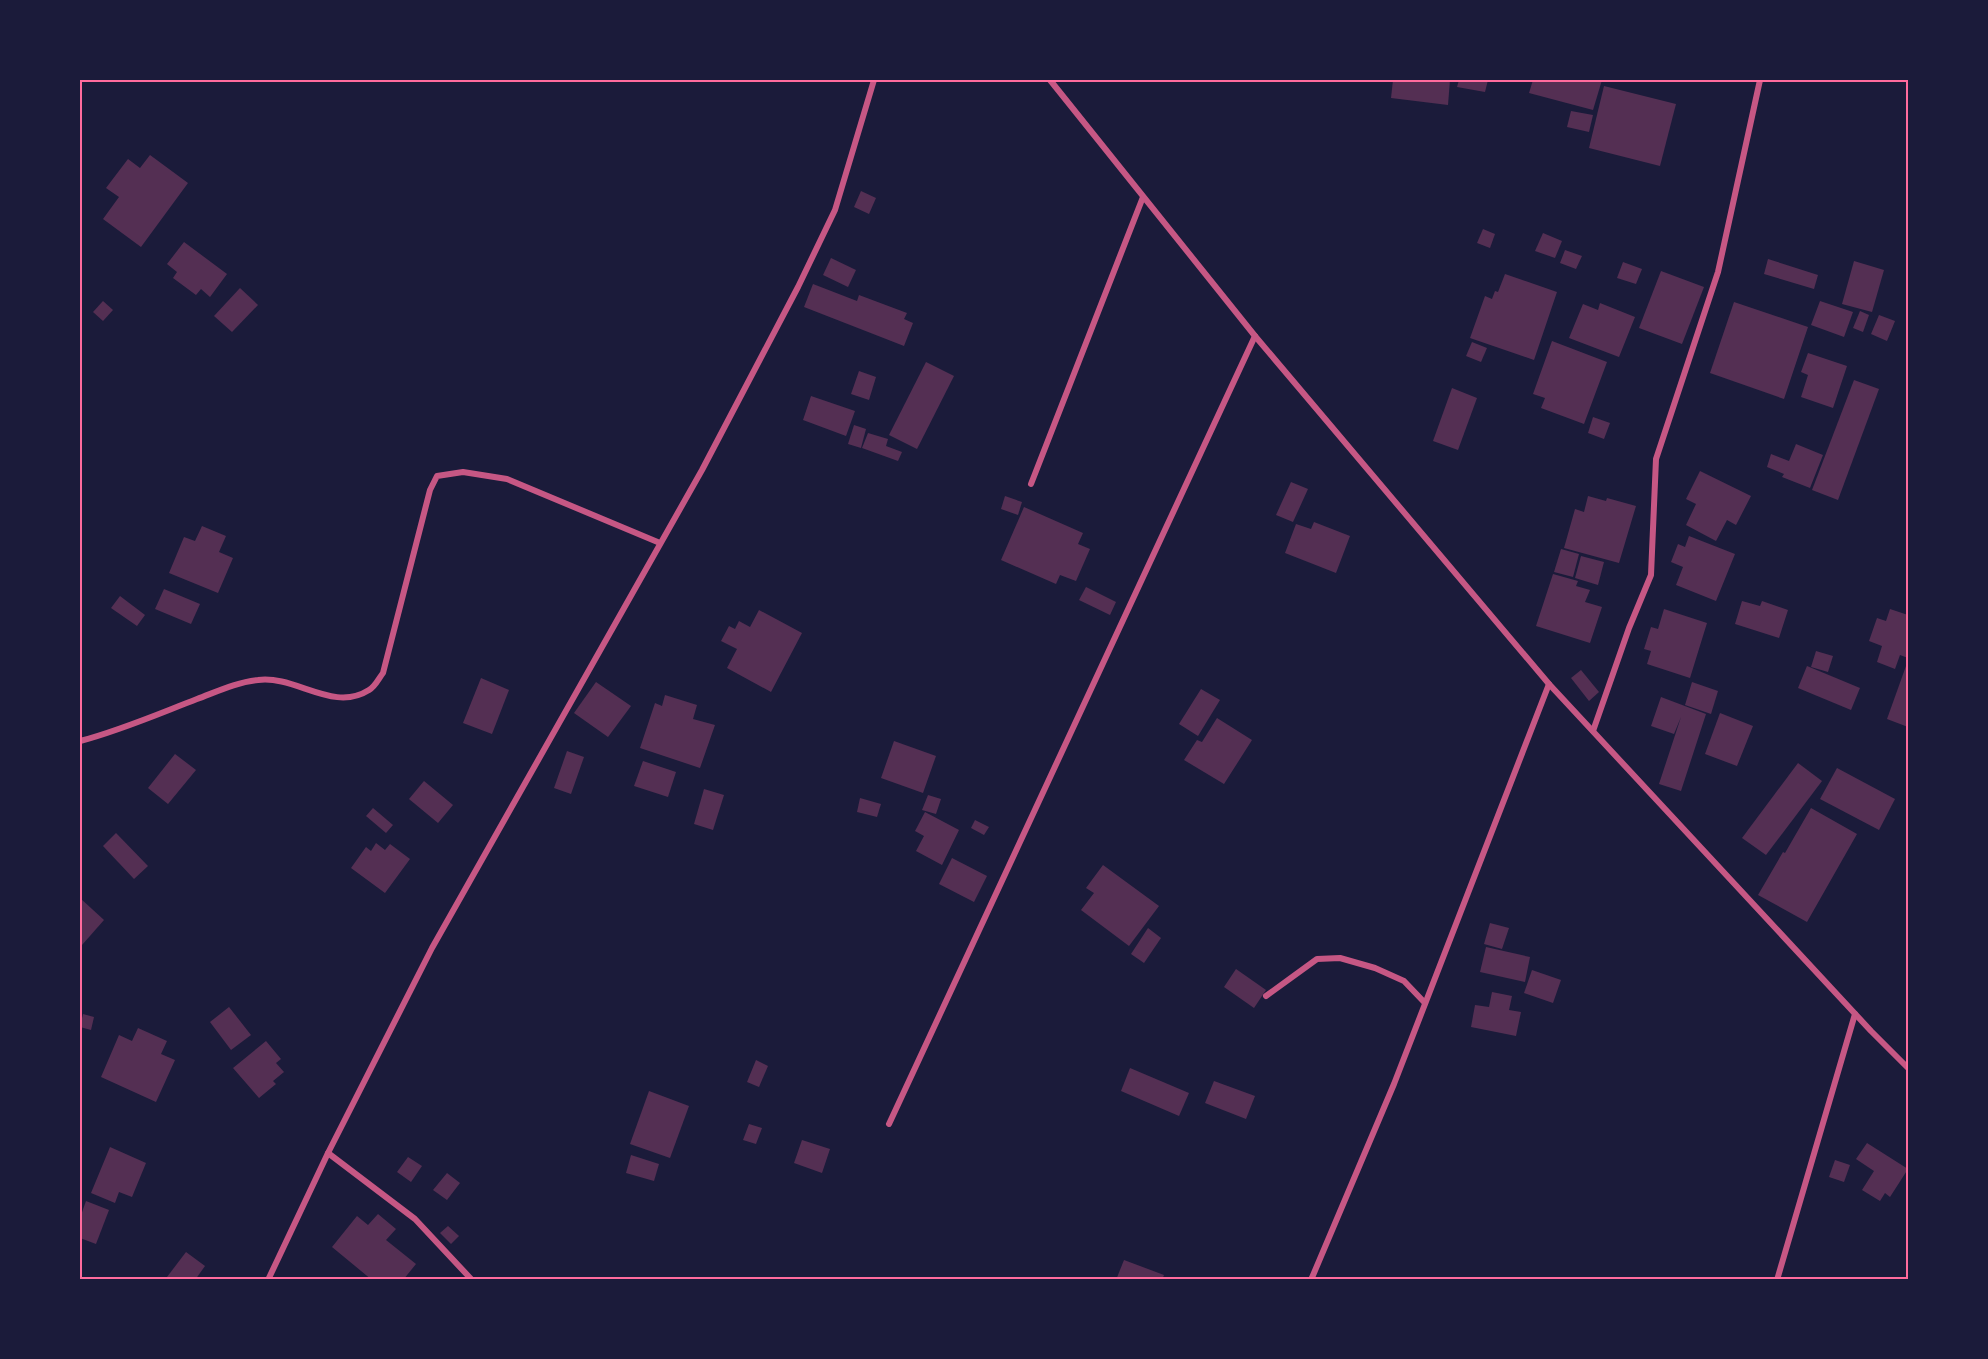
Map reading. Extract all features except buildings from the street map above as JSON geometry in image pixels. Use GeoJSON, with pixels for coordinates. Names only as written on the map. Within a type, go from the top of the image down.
{"type":"FeatureCollection","features":[{"type":"Feature","properties":{"kind":"street"},"geometry":{"type":"LineString","coordinates":[[268,1280],[328,1154],[432,948],[712,450],[798,287],[835,210],[874,80]]}},
{"type":"Feature","properties":{"kind":"street"},"geometry":{"type":"LineString","coordinates":[[1050,80],[1255,336],[1549,684],[1855,1014],[1908,1068]]}},
{"type":"Feature","properties":{"kind":"street"},"geometry":{"type":"LineString","coordinates":[[1593,730],[1651,575],[1656,459],[1718,272],[1760,80]]}},
{"type":"Feature","properties":{"kind":"street"},"geometry":{"type":"LineString","coordinates":[[1031,484],[1143,197]]}},
{"type":"Feature","properties":{"kind":"street"},"geometry":{"type":"LineString","coordinates":[[889,1124],[1255,336]]}},
{"type":"Feature","properties":{"kind":"street"},"geometry":{"type":"LineString","coordinates":[[80,741],[102,735],[225,688],[258,680],[275,680],[328,696],[347,699],[370,690],[383,673],[430,490],[437,476],[463,472],[507,479],[660,543]]}},
{"type":"Feature","properties":{"kind":"street"},"geometry":{"type":"LineString","coordinates":[[1311,1280],[1389,1095],[1549,684]]}},
{"type":"Feature","properties":{"kind":"street"},"geometry":{"type":"LineString","coordinates":[[1266,996],[1317,959],[1340,958],[1375,968],[1404,981],[1425,1003]]}},
{"type":"Feature","properties":{"kind":"street"},"geometry":{"type":"LineString","coordinates":[[1777,1280],[1855,1014]]}},
{"type":"Feature","properties":{"kind":"street"},"geometry":{"type":"LineString","coordinates":[[328,1154],[415,1219],[472,1280]]}}]}
